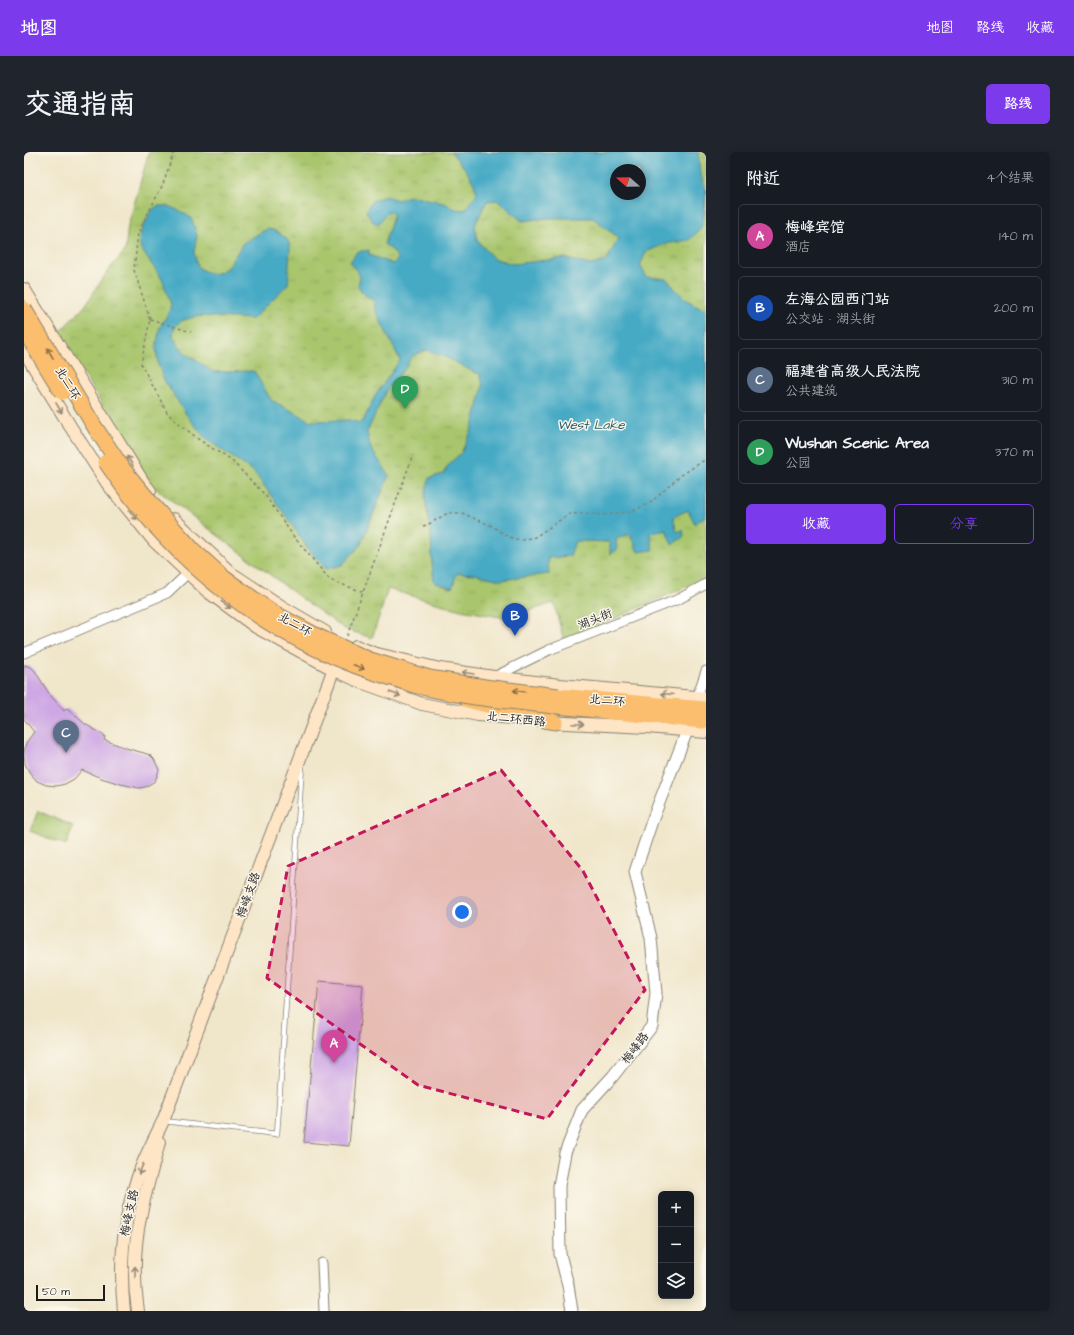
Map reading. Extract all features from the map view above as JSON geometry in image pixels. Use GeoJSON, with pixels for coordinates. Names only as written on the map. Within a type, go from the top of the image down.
{"type":"FeatureCollection","features":[{"type":"Feature","properties":{"kind":"highway","name":"北二环"},"geometry":{"type":"LineString","coordinates":[[24,309],[96,430],[122,469],[193,550],[224,578],[279,615],[318,637],[370,660],[429,678],[557,701]]}},
{"type":"Feature","properties":{"kind":"highway","name":"北二环"},"geometry":{"type":"LineString","coordinates":[[24,330],[87,434],[115,476],[145,515],[196,567],[217,586],[267,622],[316,650],[366,670],[426,688],[483,698],[557,701],[703,711]]}},
{"type":"Feature","properties":{"kind":"highway"},"geometry":{"type":"LineString","coordinates":[[426,688],[490,707],[555,722]]}},
{"type":"Feature","properties":{"kind":"main road"},"geometry":{"type":"LineString","coordinates":[[24,289],[143,482],[166,511],[231,573],[284,608],[318,628],[373,653],[440,669],[703,711]]}},
{"type":"Feature","properties":{"kind":"main road","name":"北二环西路"},"geometry":{"type":"LineString","coordinates":[[25,352],[107,483],[154,541],[207,591],[256,627],[333,669],[361,682],[422,704],[478,715],[687,731],[703,711]]}},
{"type":"Feature","properties":{"kind":"main road"},"geometry":{"type":"LineString","coordinates":[[333,669],[344,641]]}},
{"type":"Feature","properties":{"kind":"main road","name":"梅峰支路"},"geometry":{"type":"LineString","coordinates":[[124,1311],[122,1261],[125,1225],[140,1172],[163,1121],[333,669]]}},
{"type":"Feature","properties":{"kind":"main road","name":"梅峰支路"},"geometry":{"type":"LineString","coordinates":[[138,1311],[135,1267],[138,1226],[163,1121]]}},
{"type":"Feature","properties":{"kind":"street"},"geometry":{"type":"LineString","coordinates":[[24,653],[167,593],[188,573]]}},
{"type":"Feature","properties":{"kind":"street","name":"湖头街"},"geometry":{"type":"LineString","coordinates":[[494,678],[549,650],[679,599],[706,584]]}},
{"type":"Feature","properties":{"kind":"street"},"geometry":{"type":"LineString","coordinates":[[703,711],[706,670]]}},
{"type":"Feature","properties":{"kind":"street","name":"梅峰路"},"geometry":{"type":"LineString","coordinates":[[572,1311],[568,1285],[560,1254],[559,1186],[565,1153],[582,1110],[613,1076],[652,1026],[656,993],[651,938],[635,872],[637,862],[652,821],[687,731]]}},
{"type":"Feature","properties":{"kind":"street"},"geometry":{"type":"LineString","coordinates":[[322,1263],[324,1311]]}},
{"type":"Feature","properties":{"kind":"lane"},"geometry":{"type":"LineString","coordinates":[[163,1121],[276,1134],[303,747]]}},
{"type":"Feature","properties":{"kind":"path"},"geometry":{"type":"LineString","coordinates":[[174,152],[163,184],[138,233],[134,270],[150,319],[141,364],[168,414],[198,439],[232,461],[243,472],[265,495],[294,537],[330,580],[363,592]]}},
{"type":"Feature","properties":{"kind":"path"},"geometry":{"type":"LineString","coordinates":[[150,319],[191,332]]}},
{"type":"Feature","properties":{"kind":"path"},"geometry":{"type":"LineString","coordinates":[[344,641],[413,455]]}},
{"type":"Feature","properties":{"kind":"path"},"geometry":{"type":"LineString","coordinates":[[423,526],[427,526],[448,513],[462,513],[492,526],[508,537],[521,540],[535,537],[569,514],[586,513],[601,515],[629,512],[649,504],[680,476],[706,459]]}},
{"type":"Feature","properties":{"kind":"highlighted area"},"geometry":{"type":"Polygon","coordinates":[[[501,770],[583,871],[645,990],[547,1119],[418,1085],[267,978],[288,866],[501,770]]]}},
{"type":"Feature","properties":{"kind":"green space"},"geometry":{"type":"Polygon","coordinates":[[[149,152],[706,152],[706,578],[564,641],[554,603],[506,618],[461,610],[388,589],[372,638],[345,629],[305,601],[151,485],[58,333],[85,306],[107,272],[125,251],[128,226],[149,152]]]}},
{"type":"Feature","properties":{"kind":"green space"},"geometry":{"type":"Polygon","coordinates":[[[38,811],[73,826],[66,845],[30,831],[38,811]]]}},
{"type":"Feature","properties":{"kind":"water","name":"West Lake"},"geometry":{"type":"Polygon","coordinates":[[[451,152],[698,152],[700,172],[706,193],[701,229],[689,240],[665,244],[646,252],[640,266],[647,277],[667,279],[688,301],[706,309],[706,516],[695,524],[688,510],[673,517],[677,532],[683,530],[684,536],[672,545],[666,529],[650,533],[653,550],[638,552],[630,534],[616,539],[617,550],[610,554],[610,542],[575,541],[570,556],[548,558],[549,574],[501,580],[475,574],[457,573],[452,588],[434,582],[431,536],[425,497],[429,478],[443,474],[449,464],[461,453],[473,427],[483,385],[480,374],[427,350],[412,356],[406,367],[387,389],[367,432],[371,449],[389,475],[360,546],[342,565],[326,569],[310,551],[254,472],[206,439],[188,417],[164,380],[158,364],[156,347],[160,327],[169,312],[171,304],[162,279],[141,249],[139,239],[142,229],[151,211],[157,206],[168,206],[184,213],[192,219],[197,235],[194,252],[198,267],[213,274],[228,267],[243,243],[263,231],[268,229],[276,231],[287,239],[290,246],[288,284],[253,319],[197,316],[181,321],[174,328],[173,337],[184,352],[213,372],[254,371],[271,400],[311,421],[350,420],[359,423],[363,421],[375,396],[400,360],[375,310],[374,301],[363,293],[358,286],[360,276],[350,262],[357,252],[369,250],[369,255],[393,264],[398,259],[393,251],[384,244],[394,214],[388,211],[378,224],[372,221],[366,211],[372,201],[385,196],[398,200],[409,196],[420,197],[447,204],[455,209],[465,210],[477,193],[466,170],[451,152]],[[498,200],[487,201],[475,225],[477,240],[493,258],[513,264],[565,258],[590,265],[606,261],[619,238],[593,218],[548,218],[522,221],[498,200]]]}},
{"type":"Feature","properties":{"kind":"building"},"geometry":{"type":"Polygon","coordinates":[[[24,665],[31,667],[35,671],[50,695],[64,711],[67,708],[85,724],[105,736],[104,740],[150,755],[154,759],[159,770],[155,781],[145,787],[139,788],[101,778],[82,770],[74,779],[65,784],[56,786],[46,785],[37,781],[25,764],[24,753],[26,743],[34,732],[24,719],[24,665]]]}},
{"type":"Feature","properties":{"kind":"building"},"geometry":{"type":"Polygon","coordinates":[[[319,981],[363,985],[349,1146],[304,1142],[319,981]]]}},
{"type":"Feature","properties":{"kind":"place","name":"Wushan Scenic Area"},"geometry":{"type":"Point","coordinates":[405,409]}},
{"type":"Feature","properties":{"kind":"place","name":"左海公园西门站"},"geometry":{"type":"Point","coordinates":[515,636]}},
{"type":"Feature","properties":{"kind":"place","name":"福建省高级人民法院"},"geometry":{"type":"Point","coordinates":[66,753]}},
{"type":"Feature","properties":{"kind":"place","name":"梅峰宾馆"},"geometry":{"type":"Point","coordinates":[334,1063]}}]}
